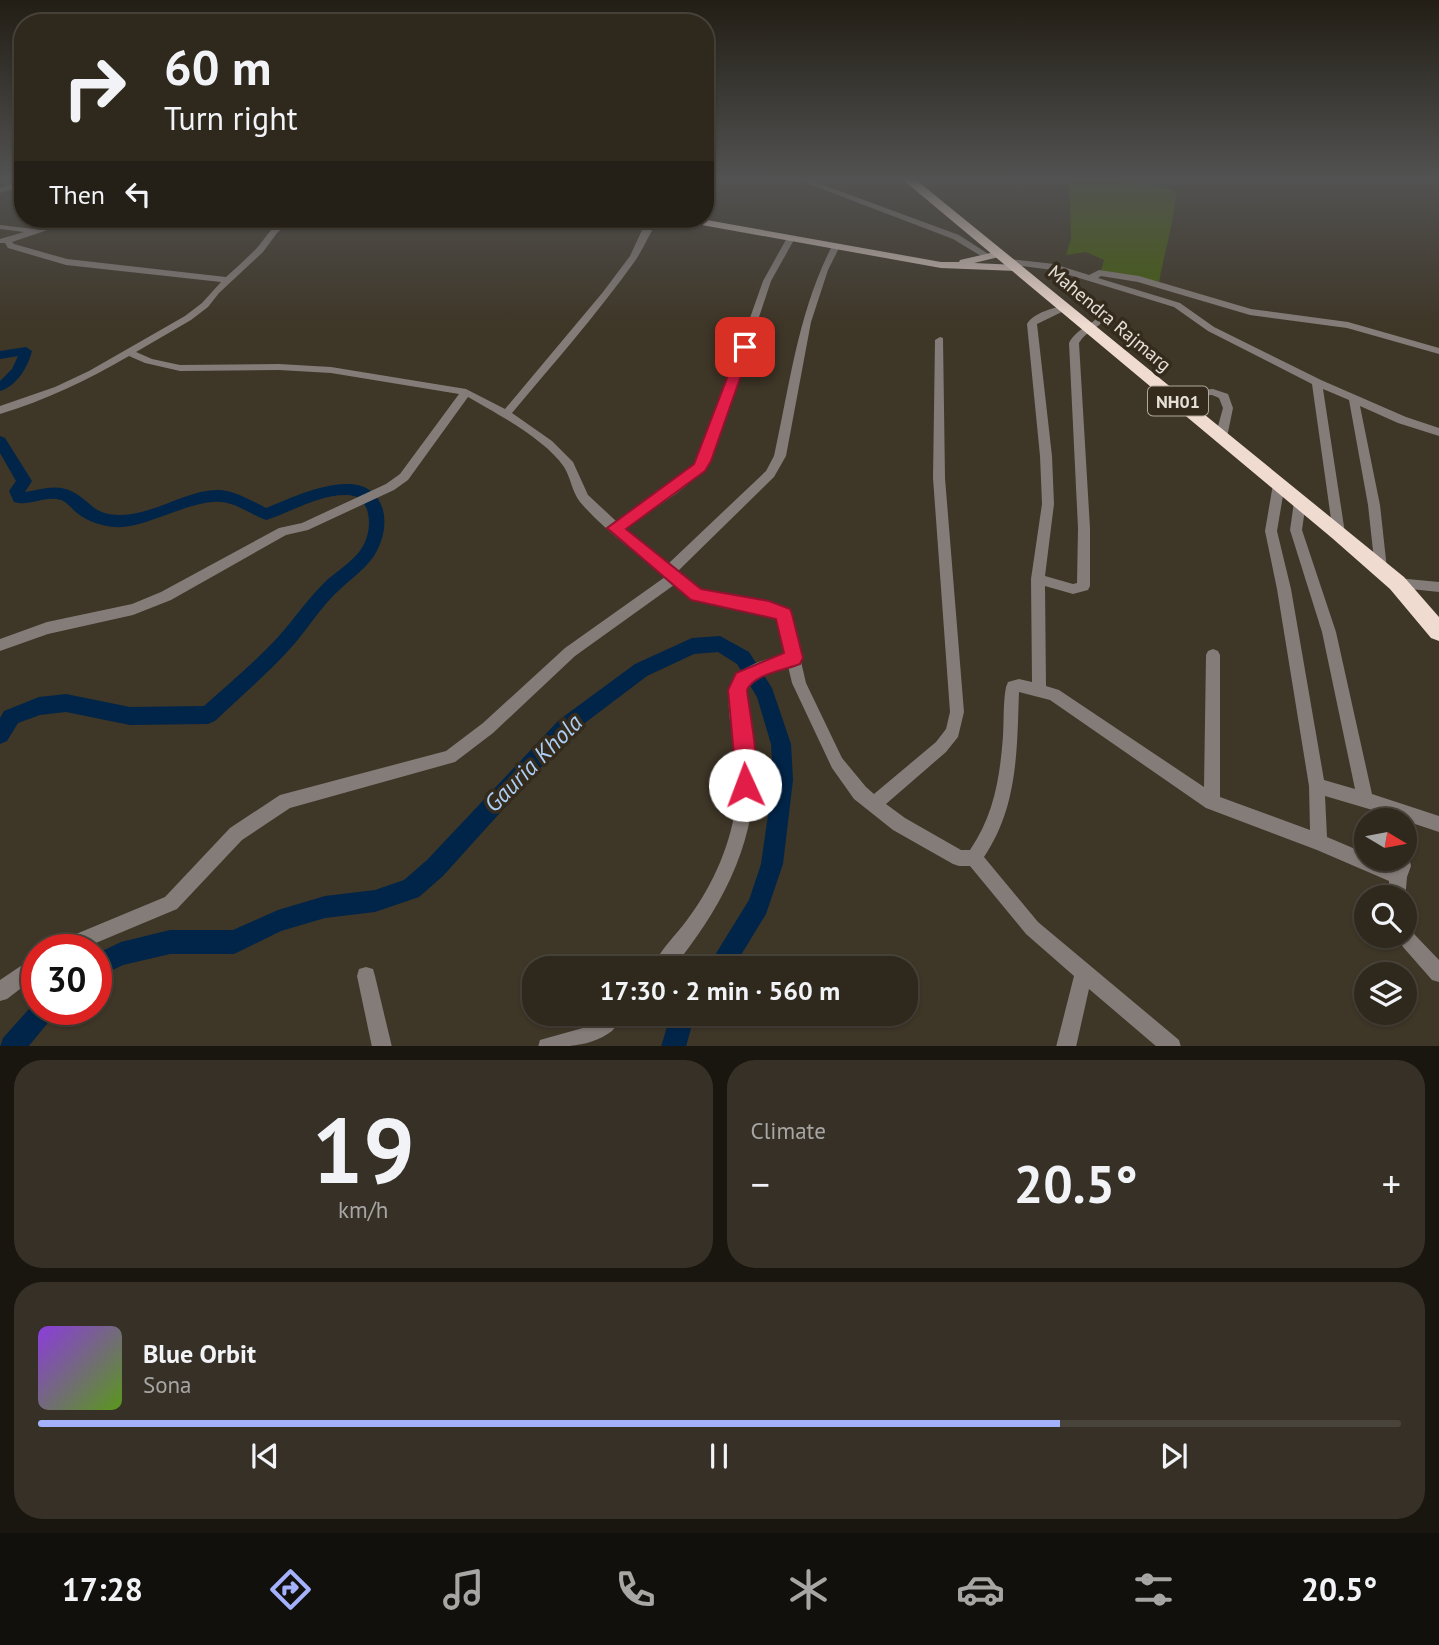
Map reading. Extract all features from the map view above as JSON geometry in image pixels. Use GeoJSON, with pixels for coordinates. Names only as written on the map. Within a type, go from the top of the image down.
{"type":"FeatureCollection","features":[{"type":"Feature","properties":{"kind":"highway","name":"Mahendra Rajmarg"},"geometry":{"type":"LineString","coordinates":[[966,228],[1339,533],[1397,583],[1439,632]]}},
{"type":"Feature","properties":{"kind":"main road"},"geometry":{"type":"LineString","coordinates":[[734,228],[941,265],[1004,260]]}},
{"type":"Feature","properties":{"kind":"main road"},"geometry":{"type":"LineString","coordinates":[[749,228],[942,262],[1004,260]]}},
{"type":"Feature","properties":{"kind":"street"},"geometry":{"type":"LineString","coordinates":[[9,228],[34,230]]}},
{"type":"Feature","properties":{"kind":"street"},"geometry":{"type":"LineString","coordinates":[[0,242],[42,228]]}},
{"type":"Feature","properties":{"kind":"street"},"geometry":{"type":"LineString","coordinates":[[0,410],[59,389],[130,353],[205,305],[278,228]]}},
{"type":"Feature","properties":{"kind":"street"},"geometry":{"type":"LineString","coordinates":[[506,414],[606,294],[634,256],[647,228]]}},
{"type":"Feature","properties":{"kind":"street"},"geometry":{"type":"LineString","coordinates":[[931,228],[1004,260],[1034,263],[1177,305],[1199,318],[1203,325],[1353,400],[1439,432]]}},
{"type":"Feature","properties":{"kind":"street"},"geometry":{"type":"LineString","coordinates":[[11,238],[8,242],[11,246],[66,262],[229,280]]}},
{"type":"Feature","properties":{"kind":"street"},"geometry":{"type":"LineString","coordinates":[[615,528],[687,477],[706,457],[767,281],[791,238]]}},
{"type":"Feature","properties":{"kind":"street"},"geometry":{"type":"LineString","coordinates":[[96,934],[171,903],[236,834],[286,801],[450,757],[488,728],[570,652],[670,576],[770,474],[780,456],[813,302],[826,264],[836,246]]}},
{"type":"Feature","properties":{"kind":"street"},"geometry":{"type":"LineString","coordinates":[[1091,278],[1099,273],[1139,279],[1250,312],[1348,325],[1439,351]]}},
{"type":"Feature","properties":{"kind":"street"},"geometry":{"type":"LineString","coordinates":[[1039,689],[1038,579],[1048,504],[1032,324],[1034,320],[1065,308]]}},
{"type":"Feature","properties":{"kind":"street"},"geometry":{"type":"LineString","coordinates":[[1038,579],[1073,589],[1083,586],[1084,528],[1074,343],[1078,335],[1088,327],[1100,323],[1104,316]]}},
{"type":"Feature","properties":{"kind":"street"},"geometry":{"type":"LineString","coordinates":[[874,804],[941,747],[953,732],[957,712],[939,478],[940,341]]}},
{"type":"Feature","properties":{"kind":"street"},"geometry":{"type":"LineString","coordinates":[[130,353],[149,361],[180,368],[279,367],[331,370],[466,392],[506,414],[548,444],[569,464],[583,497],[615,528],[697,596],[769,608],[784,614],[799,683],[837,763],[860,793],[899,824],[959,858],[974,858]]}},
{"type":"Feature","properties":{"kind":"street"},"geometry":{"type":"LineString","coordinates":[[1317,382],[1339,533]]}},
{"type":"Feature","properties":{"kind":"street"},"geometry":{"type":"LineString","coordinates":[[0,645],[47,628],[133,609],[166,596],[283,531],[304,527],[374,494],[404,477],[466,392]]}},
{"type":"Feature","properties":{"kind":"street"},"geometry":{"type":"LineString","coordinates":[[1170,395],[1213,393],[1224,396],[1228,404],[1222,437]]}},
{"type":"Feature","properties":{"kind":"street"},"geometry":{"type":"LineString","coordinates":[[1353,400],[1374,505],[1381,569]]}},
{"type":"Feature","properties":{"kind":"street"},"geometry":{"type":"LineString","coordinates":[[1279,484],[1271,531],[1284,589],[1317,786],[1319,842]]}},
{"type":"Feature","properties":{"kind":"street"},"geometry":{"type":"LineString","coordinates":[[1300,502],[1296,530],[1329,632],[1365,799]]}},
{"type":"Feature","properties":{"kind":"street"},"geometry":{"type":"LineString","coordinates":[[1397,583],[1439,587]]}},
{"type":"Feature","properties":{"kind":"street"},"geometry":{"type":"LineString","coordinates":[[1212,802],[1213,655]]}},
{"type":"Feature","properties":{"kind":"street"},"geometry":{"type":"LineString","coordinates":[[671,956],[694,930],[724,879],[743,823],[746,766],[737,690],[742,678],[794,658]]}},
{"type":"Feature","properties":{"kind":"street"},"geometry":{"type":"LineString","coordinates":[[974,858],[996,821],[1005,790],[1013,687],[1039,689],[1090,718],[1212,802],[1354,853]]}},
{"type":"Feature","properties":{"kind":"street"},"geometry":{"type":"LineString","coordinates":[[1317,786],[1365,799],[1382,808]]}},
{"type":"Feature","properties":{"kind":"street"},"geometry":{"type":"LineString","coordinates":[[1418,819],[1439,824]]}},
{"type":"Feature","properties":{"kind":"street"},"geometry":{"type":"LineString","coordinates":[[974,858],[1032,928],[1171,1046]]}},
{"type":"Feature","properties":{"kind":"street"},"geometry":{"type":"LineString","coordinates":[[1416,948],[1439,972]]}},
{"type":"Feature","properties":{"kind":"street"},"geometry":{"type":"LineString","coordinates":[[1066,1046],[1084,973]]}},
{"type":"Feature","properties":{"kind":"street"},"geometry":{"type":"LineString","coordinates":[[0,992],[21,976]]}},
{"type":"Feature","properties":{"kind":"street"},"geometry":{"type":"LineString","coordinates":[[366,976],[382,1046]]}},
{"type":"Feature","properties":{"kind":"street"},"geometry":{"type":"LineString","coordinates":[[547,1046],[595,1034],[603,1026]]}},
{"type":"Feature","properties":{"kind":"green space"},"geometry":{"type":"Polygon","coordinates":[[[1071,228],[1171,228],[1159,283],[1100,274],[1104,260],[1086,252],[1066,255],[1071,239],[1071,228]]]}},
{"type":"Feature","properties":{"kind":"waterway","name":"Gauria Khola"},"geometry":{"type":"LineString","coordinates":[[0,355],[26,351],[16,372],[0,387]]}},
{"type":"Feature","properties":{"kind":"waterway","name":"Gauria Khola"},"geometry":{"type":"LineString","coordinates":[[0,441],[24,481],[17,491],[19,498],[45,492],[68,496],[85,511],[102,519],[139,519],[215,496],[234,499],[266,514],[329,491],[346,489],[361,491],[371,499],[376,514],[374,537],[365,556],[327,591],[273,654],[208,715],[130,716],[66,703],[39,706],[11,717],[0,735]]}},
{"type":"Feature","properties":{"kind":"waterway","name":"Gauria Khola"},"geometry":{"type":"LineString","coordinates":[[112,958],[170,942],[234,942],[278,921],[325,907],[375,901],[411,889],[435,868],[566,726],[641,670],[692,646],[720,644],[743,658],[765,694],[781,744],[783,780],[772,864],[758,906],[727,956]]}},
{"type":"Feature","properties":{"kind":"waterway","name":"Gauria Khola"},"geometry":{"type":"LineString","coordinates":[[13,1046],[30,1025]]}},
{"type":"Feature","properties":{"kind":"waterway","name":"Gauria Khola"},"geometry":{"type":"LineString","coordinates":[[673,1046],[679,1026]]}},
{"type":"Feature","properties":{"kind":"route"},"geometry":{"type":"LineString","coordinates":[[745,347],[706,457],[699,467],[615,528],[697,596],[769,608],[784,614],[794,658],[742,678],[737,690],[746,766],[745,785]]}}]}
